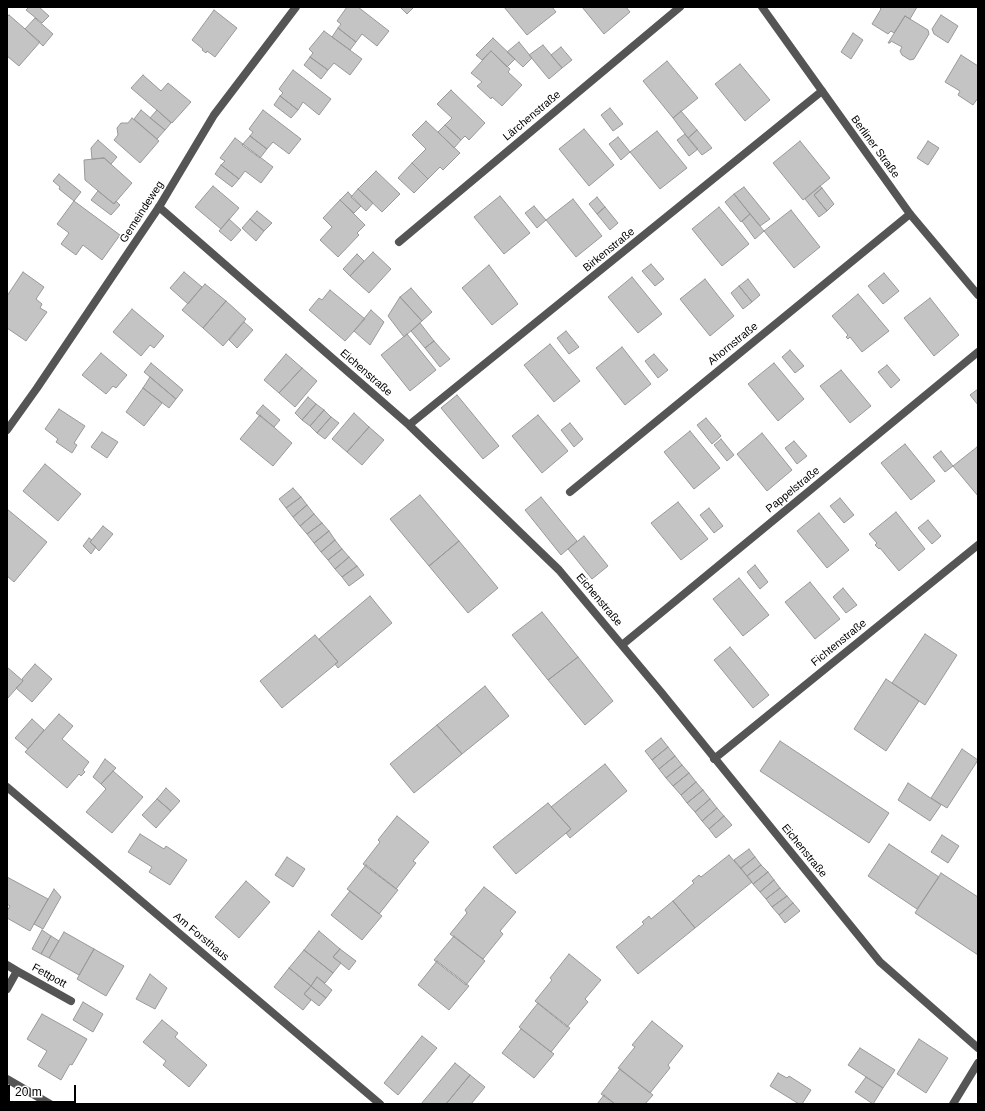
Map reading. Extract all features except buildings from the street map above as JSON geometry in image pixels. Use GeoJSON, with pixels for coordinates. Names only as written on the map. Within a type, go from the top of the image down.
{"type":"FeatureCollection","features":[{"type":"Feature","properties":{"kind":"street","name":"Gemeindeweg"},"geometry":{"type":"LineString","coordinates":[[7,430],[159,207],[214,115],[296,7]]}},
{"type":"Feature","properties":{"kind":"street","name":"Lärchenstraße"},"geometry":{"type":"LineString","coordinates":[[398,242],[680,7]]}},
{"type":"Feature","properties":{"kind":"street","name":"Berliner Straße"},"geometry":{"type":"LineString","coordinates":[[762,7],[910,214],[978,295]]}},
{"type":"Feature","properties":{"kind":"street","name":"Birkenstraße"},"geometry":{"type":"LineString","coordinates":[[409,425],[822,91]]}},
{"type":"Feature","properties":{"kind":"street","name":"Eichenstraße"},"geometry":{"type":"LineString","coordinates":[[159,207],[409,425],[559,570],[622,645],[880,962],[978,1048]]}},
{"type":"Feature","properties":{"kind":"street","name":"Ahornstraße"},"geometry":{"type":"LineString","coordinates":[[570,492],[910,214]]}},
{"type":"Feature","properties":{"kind":"street","name":"Pappelstraße"},"geometry":{"type":"LineString","coordinates":[[622,645],[978,352]]}},
{"type":"Feature","properties":{"kind":"street","name":"Fichtenstraße"},"geometry":{"type":"LineString","coordinates":[[714,759],[978,545]]}},
{"type":"Feature","properties":{"kind":"street","name":"Am Forsthaus"},"geometry":{"type":"LineString","coordinates":[[7,787],[380,1104]]}},
{"type":"Feature","properties":{"kind":"street","name":"Fettpott"},"geometry":{"type":"LineString","coordinates":[[7,965],[71,1001]]}},
{"type":"Feature","properties":{"kind":"street","name":"Fettpott"},"geometry":{"type":"LineString","coordinates":[[7,989],[17,971]]}},
{"type":"Feature","properties":{"kind":"street"},"geometry":{"type":"LineString","coordinates":[[953,1104],[978,1063]]}},
{"type":"Feature","properties":{"kind":"street"},"geometry":{"type":"LineString","coordinates":[[7,1079],[50,1104]]}}]}
